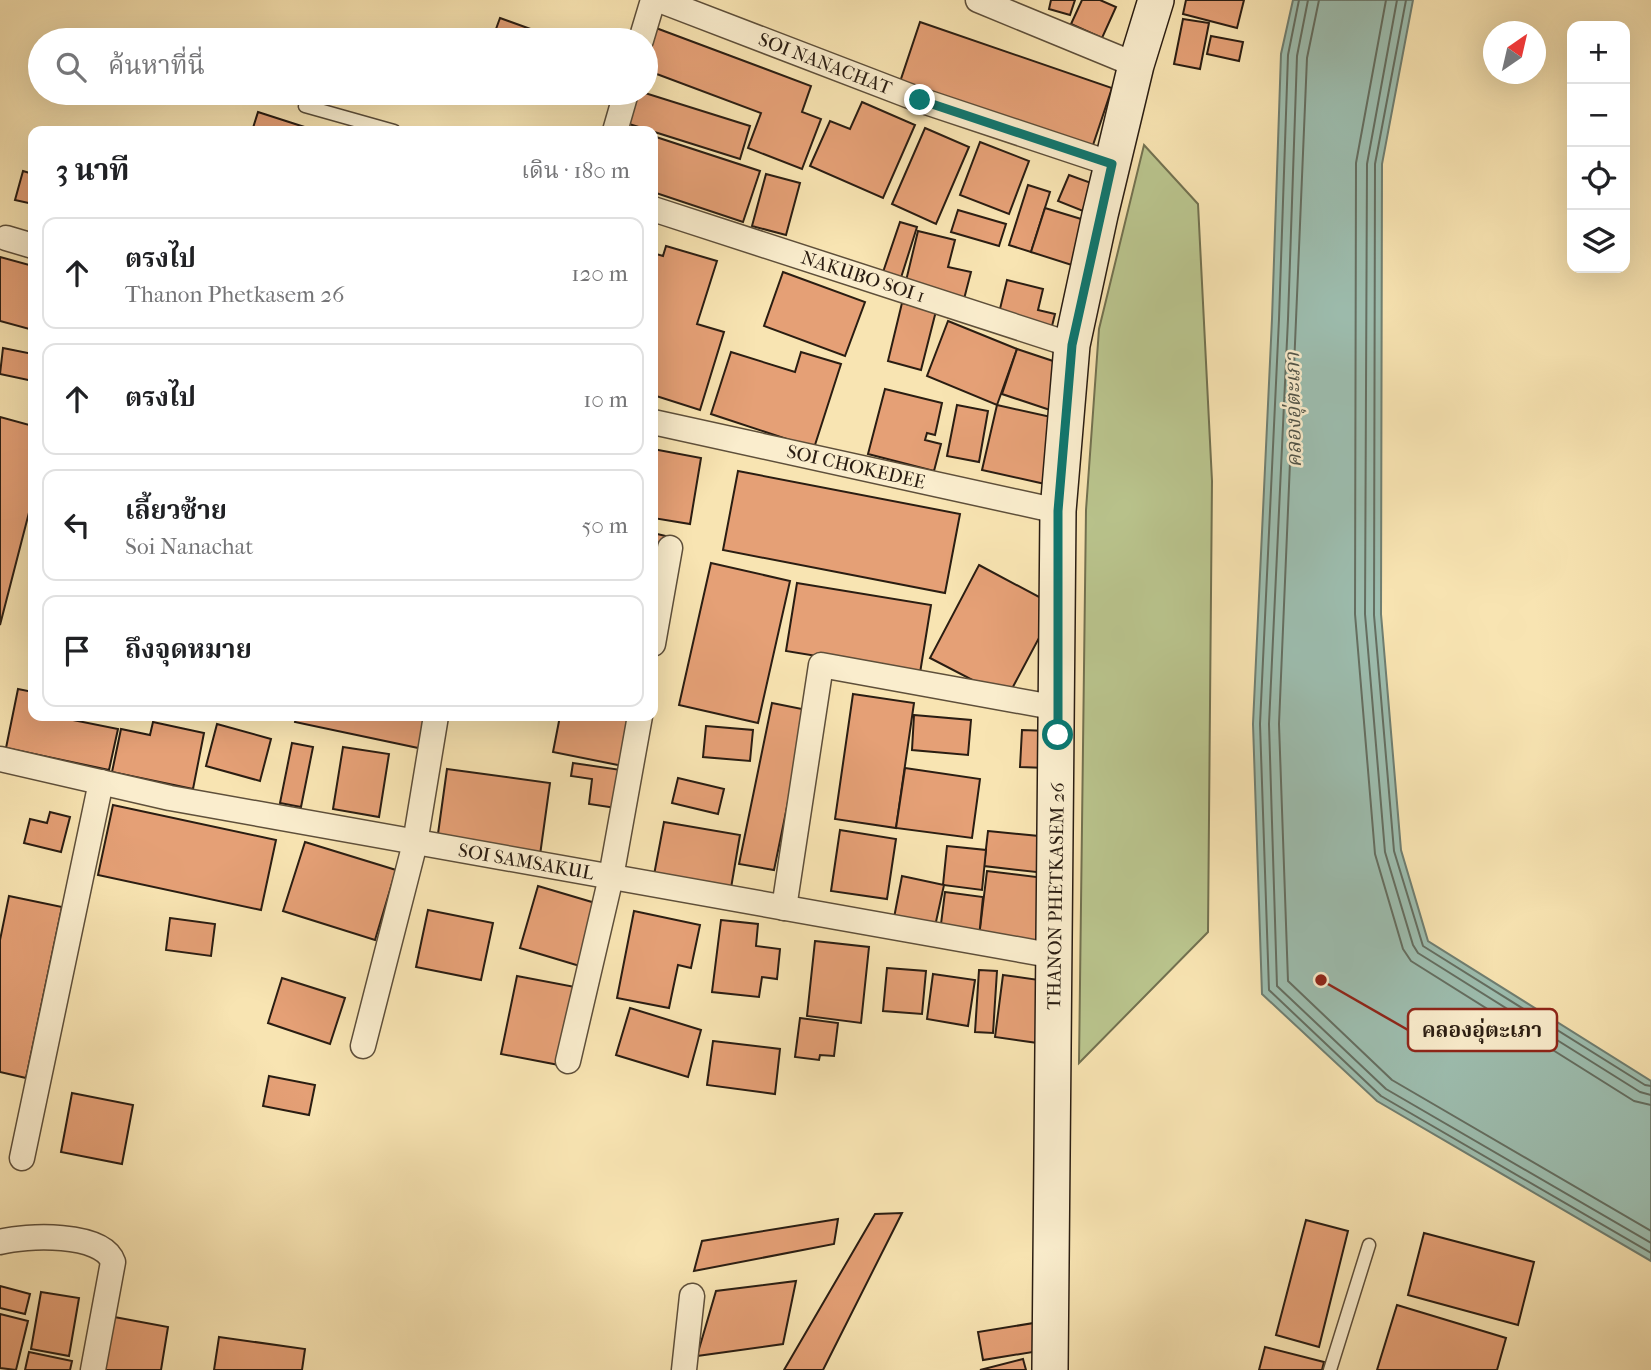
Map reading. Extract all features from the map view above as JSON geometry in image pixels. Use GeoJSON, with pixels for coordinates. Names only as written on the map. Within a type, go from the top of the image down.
{"type":"FeatureCollection","features":[{"type":"Feature","properties":{"kind":"street"},"geometry":{"type":"LineString","coordinates":[[645,28],[653,0]]}},
{"type":"Feature","properties":{"kind":"street","name":"SOI NANACHAT"},"geometry":{"type":"LineString","coordinates":[[659,0],[920,100],[1112,164]]}},
{"type":"Feature","properties":{"kind":"street"},"geometry":{"type":"LineString","coordinates":[[978,0],[1136,65]]}},
{"type":"Feature","properties":{"kind":"street","name":"THANON PHETKASEM 26"},"geometry":{"type":"LineString","coordinates":[[1050,1370],[1058,511],[1072,345],[1136,65],[1156,0]]}},
{"type":"Feature","properties":{"kind":"street"},"geometry":{"type":"LineString","coordinates":[[616,126],[623,105]]}},
{"type":"Feature","properties":{"kind":"street","name":"NAKUBO SOI 1"},"geometry":{"type":"LineString","coordinates":[[658,211],[1072,345]]}},
{"type":"Feature","properties":{"kind":"street"},"geometry":{"type":"LineString","coordinates":[[6,238],[28,245]]}},
{"type":"Feature","properties":{"kind":"street","name":"SOI CHOKEDEE"},"geometry":{"type":"LineString","coordinates":[[658,423],[1058,511]]}},
{"type":"Feature","properties":{"kind":"street"},"geometry":{"type":"LineString","coordinates":[[658,616],[670,548]]}},
{"type":"Feature","properties":{"kind":"street"},"geometry":{"type":"LineString","coordinates":[[784,908],[821,665],[1058,708]]}},
{"type":"Feature","properties":{"kind":"street"},"geometry":{"type":"LineString","coordinates":[[363,1046],[415,843],[435,721]]}},
{"type":"Feature","properties":{"kind":"street"},"geometry":{"type":"LineString","coordinates":[[568,1061],[611,877],[639,721]]}},
{"type":"Feature","properties":{"kind":"street","name":"SOI SAMSAKUL"},"geometry":{"type":"LineString","coordinates":[[0,759],[170,798],[1055,956]]}},
{"type":"Feature","properties":{"kind":"street"},"geometry":{"type":"LineString","coordinates":[[22,1158],[101,782]]}},
{"type":"Feature","properties":{"kind":"street"},"geometry":{"type":"LineString","coordinates":[[0,1242],[16,1237],[80,1240],[102,1247],[111,1255],[113,1262],[93,1370]]}},
{"type":"Feature","properties":{"kind":"street"},"geometry":{"type":"LineString","coordinates":[[684,1370],[692,1296]]}},
{"type":"Feature","properties":{"kind":"lane"},"geometry":{"type":"LineString","coordinates":[[305,106],[376,126]]}},
{"type":"Feature","properties":{"kind":"lane"},"geometry":{"type":"LineString","coordinates":[[1330,1370],[1369,1245]]}},
{"type":"Feature","properties":{"kind":"green space"},"geometry":{"type":"Polygon","coordinates":[[[1144,145],[1198,204],[1212,481],[1208,932],[1079,1063],[1086,510],[1099,329],[1144,145]]]}},
{"type":"Feature","properties":{"kind":"water"},"geometry":{"type":"Polygon","coordinates":[[[1293,0],[1413,0],[1382,164],[1381,614],[1401,850],[1428,941],[1651,1081],[1651,1261],[1377,1101],[1262,994],[1253,724],[1281,54],[1293,0]]]}},
{"type":"Feature","properties":{"kind":"building"},"geometry":{"type":"Polygon","coordinates":[[[1051,0],[1075,0],[1070,15],[1049,9],[1051,0]]]}},
{"type":"Feature","properties":{"kind":"building"},"geometry":{"type":"Polygon","coordinates":[[[1082,0],[1100,0],[1116,7],[1102,38],[1071,24],[1082,0]]]}},
{"type":"Feature","properties":{"kind":"building"},"geometry":{"type":"Polygon","coordinates":[[[1186,0],[1244,0],[1237,28],[1183,14],[1186,0]]]}},
{"type":"Feature","properties":{"kind":"building"},"geometry":{"type":"Polygon","coordinates":[[[500,18],[528,28],[496,28],[500,18]]]}},
{"type":"Feature","properties":{"kind":"building"},"geometry":{"type":"Polygon","coordinates":[[[1183,19],[1209,23],[1200,69],[1174,64],[1183,19]]]}},
{"type":"Feature","properties":{"kind":"building"},"geometry":{"type":"Polygon","coordinates":[[[920,22],[1112,88],[1091,151],[899,85],[920,22]]]}},
{"type":"Feature","properties":{"kind":"building"},"geometry":{"type":"Polygon","coordinates":[[[658,29],[811,86],[802,112],[821,119],[802,169],[748,148],[761,113],[658,74],[658,29]]]}},
{"type":"Feature","properties":{"kind":"building"},"geometry":{"type":"Polygon","coordinates":[[[1211,36],[1243,42],[1239,61],[1207,54],[1211,36]]]}},
{"type":"Feature","properties":{"kind":"building"},"geometry":{"type":"Polygon","coordinates":[[[658,97],[750,126],[740,159],[658,133],[658,126],[636,126],[626,123],[632,105],[658,105],[658,97]]]}},
{"type":"Feature","properties":{"kind":"building"},"geometry":{"type":"Polygon","coordinates":[[[862,102],[915,125],[883,198],[810,166],[830,121],[850,129],[862,102]]]}},
{"type":"Feature","properties":{"kind":"building"},"geometry":{"type":"Polygon","coordinates":[[[258,112],[301,126],[254,126],[258,112]]]}},
{"type":"Feature","properties":{"kind":"building"},"geometry":{"type":"Polygon","coordinates":[[[925,128],[969,147],[936,224],[892,204],[925,128]]]}},
{"type":"Feature","properties":{"kind":"building"},"geometry":{"type":"Polygon","coordinates":[[[658,138],[760,171],[743,222],[658,194],[658,138]]]}},
{"type":"Feature","properties":{"kind":"building"},"geometry":{"type":"Polygon","coordinates":[[[980,142],[1029,161],[1009,214],[960,195],[980,142]]]}},
{"type":"Feature","properties":{"kind":"building"},"geometry":{"type":"Polygon","coordinates":[[[23,171],[28,172],[28,203],[15,200],[23,171]]]}},
{"type":"Feature","properties":{"kind":"building"},"geometry":{"type":"Polygon","coordinates":[[[766,174],[800,183],[786,235],[752,226],[766,174]]]}},
{"type":"Feature","properties":{"kind":"building"},"geometry":{"type":"Polygon","coordinates":[[[1069,175],[1094,184],[1083,211],[1058,201],[1069,175]]]}},
{"type":"Feature","properties":{"kind":"building"},"geometry":{"type":"Polygon","coordinates":[[[1028,185],[1050,192],[1031,252],[1009,245],[1028,185]]]}},
{"type":"Feature","properties":{"kind":"building"},"geometry":{"type":"Polygon","coordinates":[[[1045,208],[1091,222],[1078,267],[1031,252],[1045,208]]]}},
{"type":"Feature","properties":{"kind":"building"},"geometry":{"type":"Polygon","coordinates":[[[958,210],[1006,224],[999,246],[951,232],[958,210]]]}},
{"type":"Feature","properties":{"kind":"building"},"geometry":{"type":"Polygon","coordinates":[[[900,222],[917,227],[899,284],[881,278],[900,222]]]}},
{"type":"Feature","properties":{"kind":"building"},"geometry":{"type":"Polygon","coordinates":[[[918,231],[955,240],[948,267],[971,272],[964,299],[905,285],[918,231]]]}},
{"type":"Feature","properties":{"kind":"building"},"geometry":{"type":"Polygon","coordinates":[[[666,246],[717,261],[697,324],[724,332],[700,410],[658,397],[658,254],[663,256],[666,246]]]}},
{"type":"Feature","properties":{"kind":"building"},"geometry":{"type":"Polygon","coordinates":[[[0,257],[28,265],[28,329],[0,321],[0,257]]]}},
{"type":"Feature","properties":{"kind":"building"},"geometry":{"type":"Polygon","coordinates":[[[783,272],[865,302],[845,356],[764,326],[783,272]]]}},
{"type":"Feature","properties":{"kind":"building"},"geometry":{"type":"Polygon","coordinates":[[[1007,280],[1043,289],[1038,310],[1055,314],[1052,326],[999,313],[1007,280]]]}},
{"type":"Feature","properties":{"kind":"building"},"geometry":{"type":"Polygon","coordinates":[[[902,303],[936,311],[921,370],[888,361],[902,303]]]}},
{"type":"Feature","properties":{"kind":"building"},"geometry":{"type":"Polygon","coordinates":[[[948,321],[1017,349],[997,405],[927,376],[948,321]]]}},
{"type":"Feature","properties":{"kind":"building"},"geometry":{"type":"Polygon","coordinates":[[[3,348],[28,353],[28,380],[0,374],[3,348]]]}},
{"type":"Feature","properties":{"kind":"building"},"geometry":{"type":"Polygon","coordinates":[[[1017,349],[1068,366],[1053,411],[1002,394],[1017,349]]]}},
{"type":"Feature","properties":{"kind":"building"},"geometry":{"type":"Polygon","coordinates":[[[731,352],[795,372],[801,352],[841,364],[814,448],[711,414],[731,352]]]}},
{"type":"Feature","properties":{"kind":"building"},"geometry":{"type":"Polygon","coordinates":[[[885,389],[942,403],[935,435],[927,433],[925,440],[941,444],[934,471],[868,454],[885,389]]]}},
{"type":"Feature","properties":{"kind":"building"},"geometry":{"type":"Polygon","coordinates":[[[957,405],[988,411],[979,462],[947,456],[957,405]]]}},
{"type":"Feature","properties":{"kind":"building"},"geometry":{"type":"Polygon","coordinates":[[[997,405],[1060,419],[1045,484],[982,470],[997,405]]]}},
{"type":"Feature","properties":{"kind":"building"},"geometry":{"type":"Polygon","coordinates":[[[0,417],[28,425],[28,516],[0,625],[0,417]]]}},
{"type":"Feature","properties":{"kind":"building"},"geometry":{"type":"Polygon","coordinates":[[[658,450],[701,458],[690,524],[658,519],[658,450]]]}},
{"type":"Feature","properties":{"kind":"building"},"geometry":{"type":"Polygon","coordinates":[[[738,471],[960,514],[945,593],[723,550],[738,471]]]}},
{"type":"Feature","properties":{"kind":"building"},"geometry":{"type":"Polygon","coordinates":[[[658,534],[674,538],[658,604],[658,534]]]}},
{"type":"Feature","properties":{"kind":"building"},"geometry":{"type":"Polygon","coordinates":[[[711,563],[790,581],[758,723],[679,705],[711,563]]]}},
{"type":"Feature","properties":{"kind":"building"},"geometry":{"type":"Polygon","coordinates":[[[979,565],[1056,606],[1007,698],[930,658],[979,565]]]}},
{"type":"Feature","properties":{"kind":"building"},"geometry":{"type":"Polygon","coordinates":[[[797,583],[931,605],[920,673],[786,651],[797,583]]]}},
{"type":"Feature","properties":{"kind":"building"},"geometry":{"type":"Polygon","coordinates":[[[18,689],[28,691],[28,721],[78,721],[118,729],[109,770],[6,748],[18,689]]]}},
{"type":"Feature","properties":{"kind":"building"},"geometry":{"type":"Polygon","coordinates":[[[853,694],[914,703],[896,828],[835,819],[853,694]]]}},
{"type":"Feature","properties":{"kind":"building"},"geometry":{"type":"Polygon","coordinates":[[[772,703],[807,710],[774,870],[739,864],[772,703]]]}},
{"type":"Feature","properties":{"kind":"building"},"geometry":{"type":"Polygon","coordinates":[[[914,715],[971,720],[968,755],[912,750],[914,715]]]}},
{"type":"Feature","properties":{"kind":"building"},"geometry":{"type":"Polygon","coordinates":[[[295,721],[429,721],[423,749],[295,721]]]}},
{"type":"Feature","properties":{"kind":"building"},"geometry":{"type":"Polygon","coordinates":[[[559,721],[637,721],[628,767],[553,752],[559,721]]]}},
{"type":"Feature","properties":{"kind":"building"},"geometry":{"type":"Polygon","coordinates":[[[153,722],[204,733],[193,789],[112,772],[121,729],[150,735],[153,722]]]}},
{"type":"Feature","properties":{"kind":"building"},"geometry":{"type":"Polygon","coordinates":[[[217,724],[271,739],[260,781],[206,766],[217,724]]]}},
{"type":"Feature","properties":{"kind":"building"},"geometry":{"type":"Polygon","coordinates":[[[706,726],[753,730],[750,761],[703,757],[706,726]]]}},
{"type":"Feature","properties":{"kind":"building"},"geometry":{"type":"Polygon","coordinates":[[[1022,730],[1049,731],[1047,768],[1020,767],[1022,730]]]}},
{"type":"Feature","properties":{"kind":"building"},"geometry":{"type":"Polygon","coordinates":[[[292,743],[313,747],[301,807],[280,803],[292,743]]]}},
{"type":"Feature","properties":{"kind":"building"},"geometry":{"type":"Polygon","coordinates":[[[343,747],[389,754],[379,817],[333,809],[343,747]]]}},
{"type":"Feature","properties":{"kind":"building"},"geometry":{"type":"Polygon","coordinates":[[[573,763],[628,771],[623,809],[589,804],[592,779],[571,776],[573,763]]]}},
{"type":"Feature","properties":{"kind":"building"},"geometry":{"type":"Polygon","coordinates":[[[905,768],[980,779],[972,838],[896,828],[905,768]]]}},
{"type":"Feature","properties":{"kind":"building"},"geometry":{"type":"Polygon","coordinates":[[[447,769],[550,783],[540,855],[437,841],[447,769]]]}},
{"type":"Feature","properties":{"kind":"building"},"geometry":{"type":"Polygon","coordinates":[[[678,778],[724,789],[718,814],[672,803],[678,778]]]}},
{"type":"Feature","properties":{"kind":"building"},"geometry":{"type":"Polygon","coordinates":[[[113,805],[276,840],[261,910],[98,875],[113,805]]]}},
{"type":"Feature","properties":{"kind":"building"},"geometry":{"type":"Polygon","coordinates":[[[50,812],[70,817],[61,852],[24,843],[30,819],[47,823],[50,812]]]}},
{"type":"Feature","properties":{"kind":"building"},"geometry":{"type":"Polygon","coordinates":[[[664,822],[740,835],[731,888],[654,875],[664,822]]]}},
{"type":"Feature","properties":{"kind":"building"},"geometry":{"type":"Polygon","coordinates":[[[840,830],[896,839],[887,899],[831,891],[840,830]]]}},
{"type":"Feature","properties":{"kind":"building"},"geometry":{"type":"Polygon","coordinates":[[[988,831],[1049,837],[1045,873],[984,866],[988,831]]]}},
{"type":"Feature","properties":{"kind":"building"},"geometry":{"type":"Polygon","coordinates":[[[305,842],[396,870],[375,940],[283,911],[305,842]]]}},
{"type":"Feature","properties":{"kind":"building"},"geometry":{"type":"Polygon","coordinates":[[[947,846],[986,850],[982,890],[943,885],[947,846]]]}},
{"type":"Feature","properties":{"kind":"building"},"geometry":{"type":"Polygon","coordinates":[[[987,871],[1053,879],[1045,945],[979,937],[987,871]]]}},
{"type":"Feature","properties":{"kind":"building"},"geometry":{"type":"Polygon","coordinates":[[[902,876],[944,885],[934,931],[893,923],[902,876]]]}},
{"type":"Feature","properties":{"kind":"building"},"geometry":{"type":"Polygon","coordinates":[[[538,886],[602,905],[583,967],[520,948],[538,886]]]}},
{"type":"Feature","properties":{"kind":"building"},"geometry":{"type":"Polygon","coordinates":[[[945,892],[983,897],[979,937],[940,932],[945,892]]]}},
{"type":"Feature","properties":{"kind":"building"},"geometry":{"type":"Polygon","coordinates":[[[9,896],[62,907],[26,1078],[0,1072],[0,940],[9,896]]]}},
{"type":"Feature","properties":{"kind":"building"},"geometry":{"type":"Polygon","coordinates":[[[428,910],[493,923],[481,980],[416,967],[428,910]]]}},
{"type":"Feature","properties":{"kind":"building"},"geometry":{"type":"Polygon","coordinates":[[[634,911],[700,925],[691,968],[678,965],[669,1008],[617,998],[634,911]]]}},
{"type":"Feature","properties":{"kind":"building"},"geometry":{"type":"Polygon","coordinates":[[[170,918],[215,924],[211,956],[166,950],[170,918]]]}},
{"type":"Feature","properties":{"kind":"building"},"geometry":{"type":"Polygon","coordinates":[[[721,920],[758,924],[756,946],[780,949],[777,979],[762,977],[759,997],[712,992],[721,920]]]}},
{"type":"Feature","properties":{"kind":"building"},"geometry":{"type":"Polygon","coordinates":[[[815,941],[869,947],[861,1023],[807,1016],[815,941]]]}},
{"type":"Feature","properties":{"kind":"building"},"geometry":{"type":"Polygon","coordinates":[[[887,968],[926,971],[922,1014],[883,1011],[887,968]]]}},
{"type":"Feature","properties":{"kind":"building"},"geometry":{"type":"Polygon","coordinates":[[[979,970],[997,971],[993,1033],[975,1032],[979,970]]]}},
{"type":"Feature","properties":{"kind":"building"},"geometry":{"type":"Polygon","coordinates":[[[933,974],[975,980],[968,1026],[927,1019],[933,974]]]}},
{"type":"Feature","properties":{"kind":"building"},"geometry":{"type":"Polygon","coordinates":[[[1003,975],[1053,982],[1045,1044],[995,1037],[1003,975]]]}},
{"type":"Feature","properties":{"kind":"building"},"geometry":{"type":"Polygon","coordinates":[[[517,976],[575,987],[559,1065],[501,1054],[517,976]]]}},
{"type":"Feature","properties":{"kind":"building"},"geometry":{"type":"Polygon","coordinates":[[[282,978],[345,998],[330,1044],[268,1023],[282,978]]]}},
{"type":"Feature","properties":{"kind":"building"},"geometry":{"type":"Polygon","coordinates":[[[630,1008],[701,1030],[688,1077],[616,1055],[630,1008]]]}},
{"type":"Feature","properties":{"kind":"building"},"geometry":{"type":"Polygon","coordinates":[[[800,1018],[838,1023],[834,1056],[820,1055],[819,1060],[795,1057],[800,1018]]]}},
{"type":"Feature","properties":{"kind":"building"},"geometry":{"type":"Polygon","coordinates":[[[713,1041],[780,1049],[775,1094],[707,1085],[713,1041]]]}},
{"type":"Feature","properties":{"kind":"building"},"geometry":{"type":"Polygon","coordinates":[[[269,1076],[315,1085],[309,1115],[263,1106],[269,1076]]]}},
{"type":"Feature","properties":{"kind":"building"},"geometry":{"type":"Polygon","coordinates":[[[72,1093],[133,1105],[122,1164],[61,1152],[72,1093]]]}},
{"type":"Feature","properties":{"kind":"building"},"geometry":{"type":"Polygon","coordinates":[[[902,1213],[823,1370],[784,1370],[875,1214],[902,1213]]]}},
{"type":"Feature","properties":{"kind":"building"},"geometry":{"type":"Polygon","coordinates":[[[838,1219],[834,1244],[694,1271],[702,1241],[838,1219]]]}},
{"type":"Feature","properties":{"kind":"building"},"geometry":{"type":"Polygon","coordinates":[[[1306,1220],[1348,1231],[1319,1347],[1276,1335],[1306,1220]]]}},
{"type":"Feature","properties":{"kind":"building"},"geometry":{"type":"Polygon","coordinates":[[[1424,1233],[1534,1262],[1518,1325],[1408,1295],[1424,1233]]]}},
{"type":"Feature","properties":{"kind":"building"},"geometry":{"type":"Polygon","coordinates":[[[796,1281],[783,1344],[697,1356],[716,1291],[796,1281]]]}},
{"type":"Feature","properties":{"kind":"building"},"geometry":{"type":"Polygon","coordinates":[[[0,1286],[30,1294],[25,1314],[0,1308],[0,1286]]]}},
{"type":"Feature","properties":{"kind":"building"},"geometry":{"type":"Polygon","coordinates":[[[41,1292],[79,1298],[69,1356],[31,1349],[41,1292]]]}},
{"type":"Feature","properties":{"kind":"building"},"geometry":{"type":"Polygon","coordinates":[[[1397,1305],[1506,1338],[1497,1370],[1377,1370],[1397,1305]]]}},
{"type":"Feature","properties":{"kind":"building"},"geometry":{"type":"Polygon","coordinates":[[[0,1314],[28,1321],[16,1370],[0,1368],[0,1314]]]}},
{"type":"Feature","properties":{"kind":"building"},"geometry":{"type":"Polygon","coordinates":[[[109,1316],[168,1327],[161,1370],[100,1370],[109,1316]]]}},
{"type":"Feature","properties":{"kind":"building"},"geometry":{"type":"Polygon","coordinates":[[[1040,1322],[1045,1350],[983,1360],[978,1332],[1040,1322]]]}},
{"type":"Feature","properties":{"kind":"building"},"geometry":{"type":"Polygon","coordinates":[[[219,1337],[305,1349],[302,1370],[214,1370],[219,1337]]]}},
{"type":"Feature","properties":{"kind":"building"},"geometry":{"type":"Polygon","coordinates":[[[1265,1347],[1324,1362],[1322,1370],[1259,1370],[1265,1347]]]}},
{"type":"Feature","properties":{"kind":"building"},"geometry":{"type":"Polygon","coordinates":[[[29,1352],[72,1361],[70,1370],[25,1370],[29,1352]]]}},
{"type":"Feature","properties":{"kind":"building"},"geometry":{"type":"Polygon","coordinates":[[[1023,1359],[1026,1370],[980,1370],[1023,1359]]]}},
{"type":"Feature","properties":{"kind":"place","name":"คลองอุ่ตะเภา"},"geometry":{"type":"Point","coordinates":[1321,980]}},
{"type":"Feature","properties":{"kind":"route"},"geometry":{"type":"LineString","coordinates":[[920,100],[1112,164],[1072,345],[1058,511],[1058,735]]}}]}
